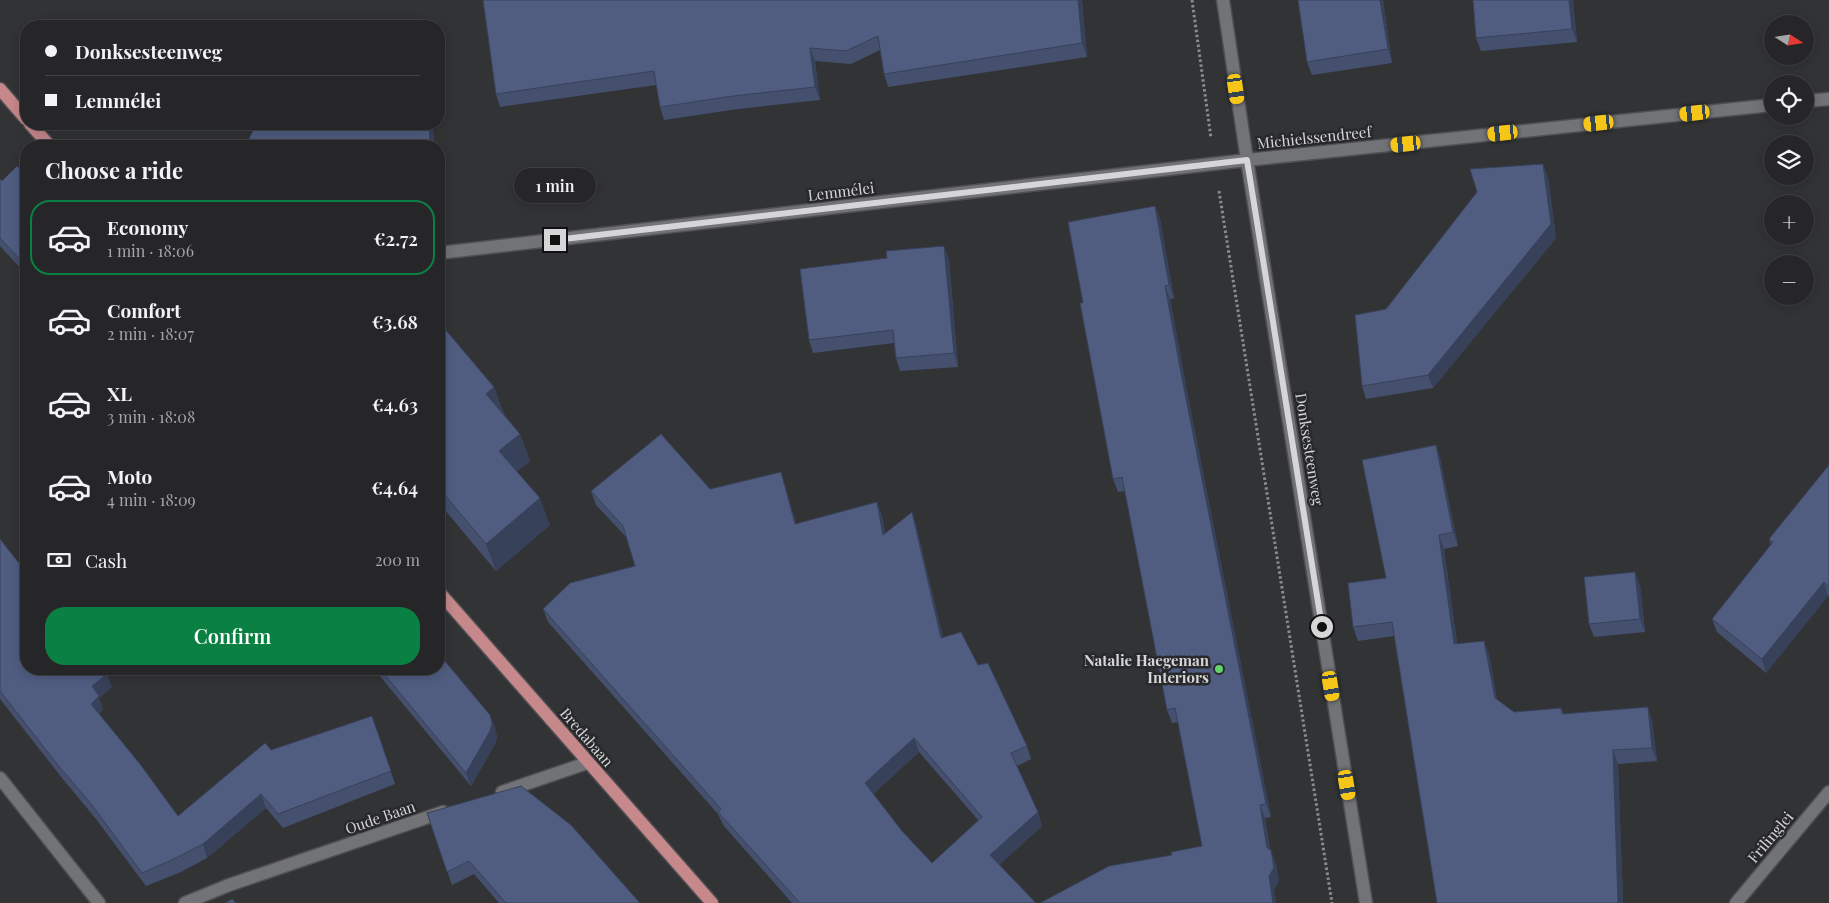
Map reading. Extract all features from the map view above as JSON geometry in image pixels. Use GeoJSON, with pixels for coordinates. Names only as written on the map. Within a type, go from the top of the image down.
{"type":"FeatureCollection","features":[{"type":"Feature","properties":{"kind":"main road"},"geometry":{"type":"LineString","coordinates":[[0,89],[20,112]]}},
{"type":"Feature","properties":{"kind":"main road"},"geometry":{"type":"LineString","coordinates":[[35,130],[45,140]]}},
{"type":"Feature","properties":{"kind":"main road","name":"Bredabaan"},"geometry":{"type":"LineString","coordinates":[[445,599],[587,763],[712,903]]}},
{"type":"Feature","properties":{"kind":"street","name":"Donksesteenweg"},"geometry":{"type":"LineString","coordinates":[[1223,0],[1366,903]]}},
{"type":"Feature","properties":{"kind":"street"},"geometry":{"type":"LineString","coordinates":[[1814,101],[1829,99]]}},
{"type":"Feature","properties":{"kind":"street","name":"Michielssendreef"},"geometry":{"type":"LineString","coordinates":[[1247,160],[1764,106]]}},
{"type":"Feature","properties":{"kind":"street","name":"Lemmélei"},"geometry":{"type":"LineString","coordinates":[[445,252],[1247,160]]}},
{"type":"Feature","properties":{"kind":"street"},"geometry":{"type":"LineString","coordinates":[[486,798],[587,763]]}},
{"type":"Feature","properties":{"kind":"street"},"geometry":{"type":"LineString","coordinates":[[0,778],[99,903]]}},
{"type":"Feature","properties":{"kind":"street","name":"Frilinglei"},"geometry":{"type":"LineString","coordinates":[[1736,903],[1829,792]]}},
{"type":"Feature","properties":{"kind":"street","name":"Oude Baan"},"geometry":{"type":"LineString","coordinates":[[185,903],[228,886],[459,807]]}},
{"type":"Feature","properties":{"kind":"path"},"geometry":{"type":"LineString","coordinates":[[1192,0],[1215,164],[1332,903]]}},
{"type":"Feature","properties":{"kind":"building"},"geometry":{"type":"Polygon","coordinates":[[[483,0],[1078,0],[1082,43],[884,74],[878,36],[846,51],[810,48],[815,87],[733,96],[660,107],[654,71],[496,94],[483,0]]]}},
{"type":"Feature","properties":{"kind":"building"},"geometry":{"type":"Polygon","coordinates":[[[1298,0],[1380,0],[1388,49],[1307,62],[1298,0]]]}},
{"type":"Feature","properties":{"kind":"building"},"geometry":{"type":"Polygon","coordinates":[[[1473,0],[1569,0],[1572,29],[1476,38],[1473,0]]]}},
{"type":"Feature","properties":{"kind":"building"},"geometry":{"type":"Polygon","coordinates":[[[253,130],[429,130],[430,140],[248,140],[253,130]]]}},
{"type":"Feature","properties":{"kind":"building"},"geometry":{"type":"Polygon","coordinates":[[[1543,164],[1551,224],[1428,375],[1362,386],[1355,315],[1386,309],[1477,192],[1470,169],[1543,164]]]}},
{"type":"Feature","properties":{"kind":"building"},"geometry":{"type":"Polygon","coordinates":[[[17,166],[20,169],[20,260],[0,238],[0,179],[2,181],[17,166]]]}},
{"type":"Feature","properties":{"kind":"building"},"geometry":{"type":"Polygon","coordinates":[[[1155,206],[1169,285],[1165,286],[1181,373],[1266,804],[1260,805],[1267,848],[1271,850],[1274,868],[1269,876],[1273,903],[1040,903],[1109,866],[1172,855],[1171,852],[1202,846],[1175,708],[1167,710],[1122,477],[1113,479],[1080,303],[1083,303],[1068,222],[1155,206]]]}},
{"type":"Feature","properties":{"kind":"building"},"geometry":{"type":"Polygon","coordinates":[[[944,246],[954,353],[896,358],[893,330],[809,340],[800,269],[887,258],[886,251],[944,246]]]}},
{"type":"Feature","properties":{"kind":"building"},"geometry":{"type":"Polygon","coordinates":[[[445,329],[494,387],[486,394],[520,434],[499,451],[540,498],[486,544],[445,495],[445,329]]]}},
{"type":"Feature","properties":{"kind":"building"},"geometry":{"type":"Polygon","coordinates":[[[661,434],[710,489],[781,472],[795,524],[877,502],[883,535],[912,512],[941,638],[961,632],[978,665],[988,663],[1027,746],[1011,753],[1038,812],[990,855],[1036,903],[800,903],[718,812],[721,809],[543,609],[570,583],[635,566],[623,526],[591,491],[661,434]],[[914,738],[865,783],[902,831],[932,863],[982,817],[914,738]]]}},
{"type":"Feature","properties":{"kind":"building"},"geometry":{"type":"Polygon","coordinates":[[[1436,445],[1453,532],[1439,535],[1454,644],[1484,641],[1495,698],[1514,712],[1561,708],[1562,714],[1648,707],[1652,748],[1613,750],[1618,903],[1437,903],[1392,622],[1353,627],[1348,583],[1386,578],[1362,460],[1436,445]]]}},
{"type":"Feature","properties":{"kind":"building"},"geometry":{"type":"Polygon","coordinates":[[[1829,465],[1829,587],[1824,582],[1762,659],[1712,619],[1773,542],[1769,539],[1829,465]]]}},
{"type":"Feature","properties":{"kind":"building"},"geometry":{"type":"Polygon","coordinates":[[[0,539],[20,564],[20,675],[106,675],[92,686],[99,696],[91,704],[140,764],[178,816],[265,743],[271,750],[372,716],[391,771],[278,814],[261,794],[203,844],[142,873],[92,805],[0,691],[0,539]]]}},
{"type":"Feature","properties":{"kind":"building"},"geometry":{"type":"Polygon","coordinates":[[[1635,572],[1640,619],[1589,624],[1584,577],[1635,572]]]}},
{"type":"Feature","properties":{"kind":"building"},"geometry":{"type":"Polygon","coordinates":[[[445,661],[490,715],[492,724],[490,731],[466,773],[385,675],[445,675],[445,661]]]}},
{"type":"Feature","properties":{"kind":"building"},"geometry":{"type":"Polygon","coordinates":[[[521,786],[571,825],[640,903],[506,903],[469,861],[447,872],[427,813],[521,786]]]}},
{"type":"Feature","properties":{"kind":"building"},"geometry":{"type":"Polygon","coordinates":[[[232,899],[236,903],[225,903],[232,899]]]}},
{"type":"Feature","properties":{"kind":"place","name":"Natalie Haegeman Interiors"},"geometry":{"type":"Point","coordinates":[1219,669]}},
{"type":"Feature","properties":{"kind":"route"},"geometry":{"type":"LineString","coordinates":[[555,240],[1247,160],[1322,627]]}}]}
